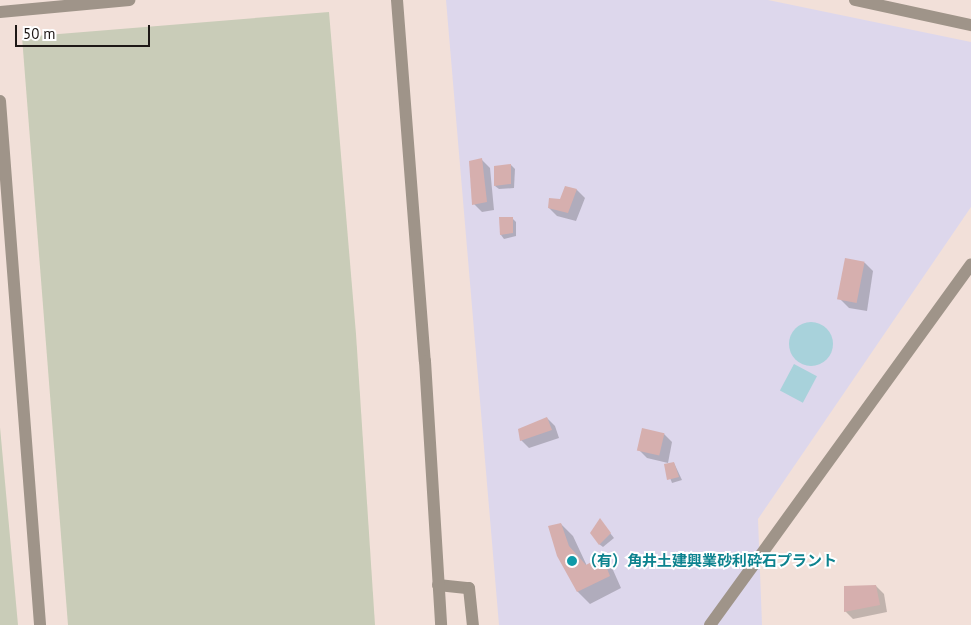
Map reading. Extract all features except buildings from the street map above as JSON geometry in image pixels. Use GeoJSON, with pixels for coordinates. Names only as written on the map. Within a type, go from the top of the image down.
{"type":"FeatureCollection","features":[{"type":"Feature","properties":{"kind":"street"},"geometry":{"type":"LineString","coordinates":[[0,12],[129,0]]}},
{"type":"Feature","properties":{"kind":"street"},"geometry":{"type":"LineString","coordinates":[[397,0],[425,362],[441,625]]}},
{"type":"Feature","properties":{"kind":"street"},"geometry":{"type":"LineString","coordinates":[[855,0],[971,25]]}},
{"type":"Feature","properties":{"kind":"street"},"geometry":{"type":"LineString","coordinates":[[0,101],[40,625]]}},
{"type":"Feature","properties":{"kind":"street"},"geometry":{"type":"LineString","coordinates":[[710,625],[971,265]]}},
{"type":"Feature","properties":{"kind":"street"},"geometry":{"type":"LineString","coordinates":[[438,585],[470,588],[473,625]]}},
{"type":"Feature","properties":{"kind":"shaded area"},"geometry":{"type":"Polygon","coordinates":[[[446,0],[768,0],[971,42],[971,207],[758,519],[762,625],[499,625],[446,0]]]}},
{"type":"Feature","properties":{"kind":"green space"},"geometry":{"type":"Polygon","coordinates":[[[329,12],[356,334],[375,625],[68,625],[22,37],[329,12]]]}},
{"type":"Feature","properties":{"kind":"green space"},"geometry":{"type":"Polygon","coordinates":[[[0,427],[18,625],[0,625],[0,427]]]}},
{"type":"Feature","properties":{"kind":"water"},"geometry":{"type":"Polygon","coordinates":[[[815,322],[827,328],[832,335],[832,353],[827,360],[820,365],[807,366],[799,363],[792,356],[789,340],[792,332],[799,325],[815,322]]]}},
{"type":"Feature","properties":{"kind":"water"},"geometry":{"type":"Polygon","coordinates":[[[794,364],[817,376],[803,403],[780,390],[794,364]]]}},
{"type":"Feature","properties":{"kind":"place","name":"（有）角井土建興業砂利砕石プラント"},"geometry":{"type":"Point","coordinates":[572,561]}}]}
